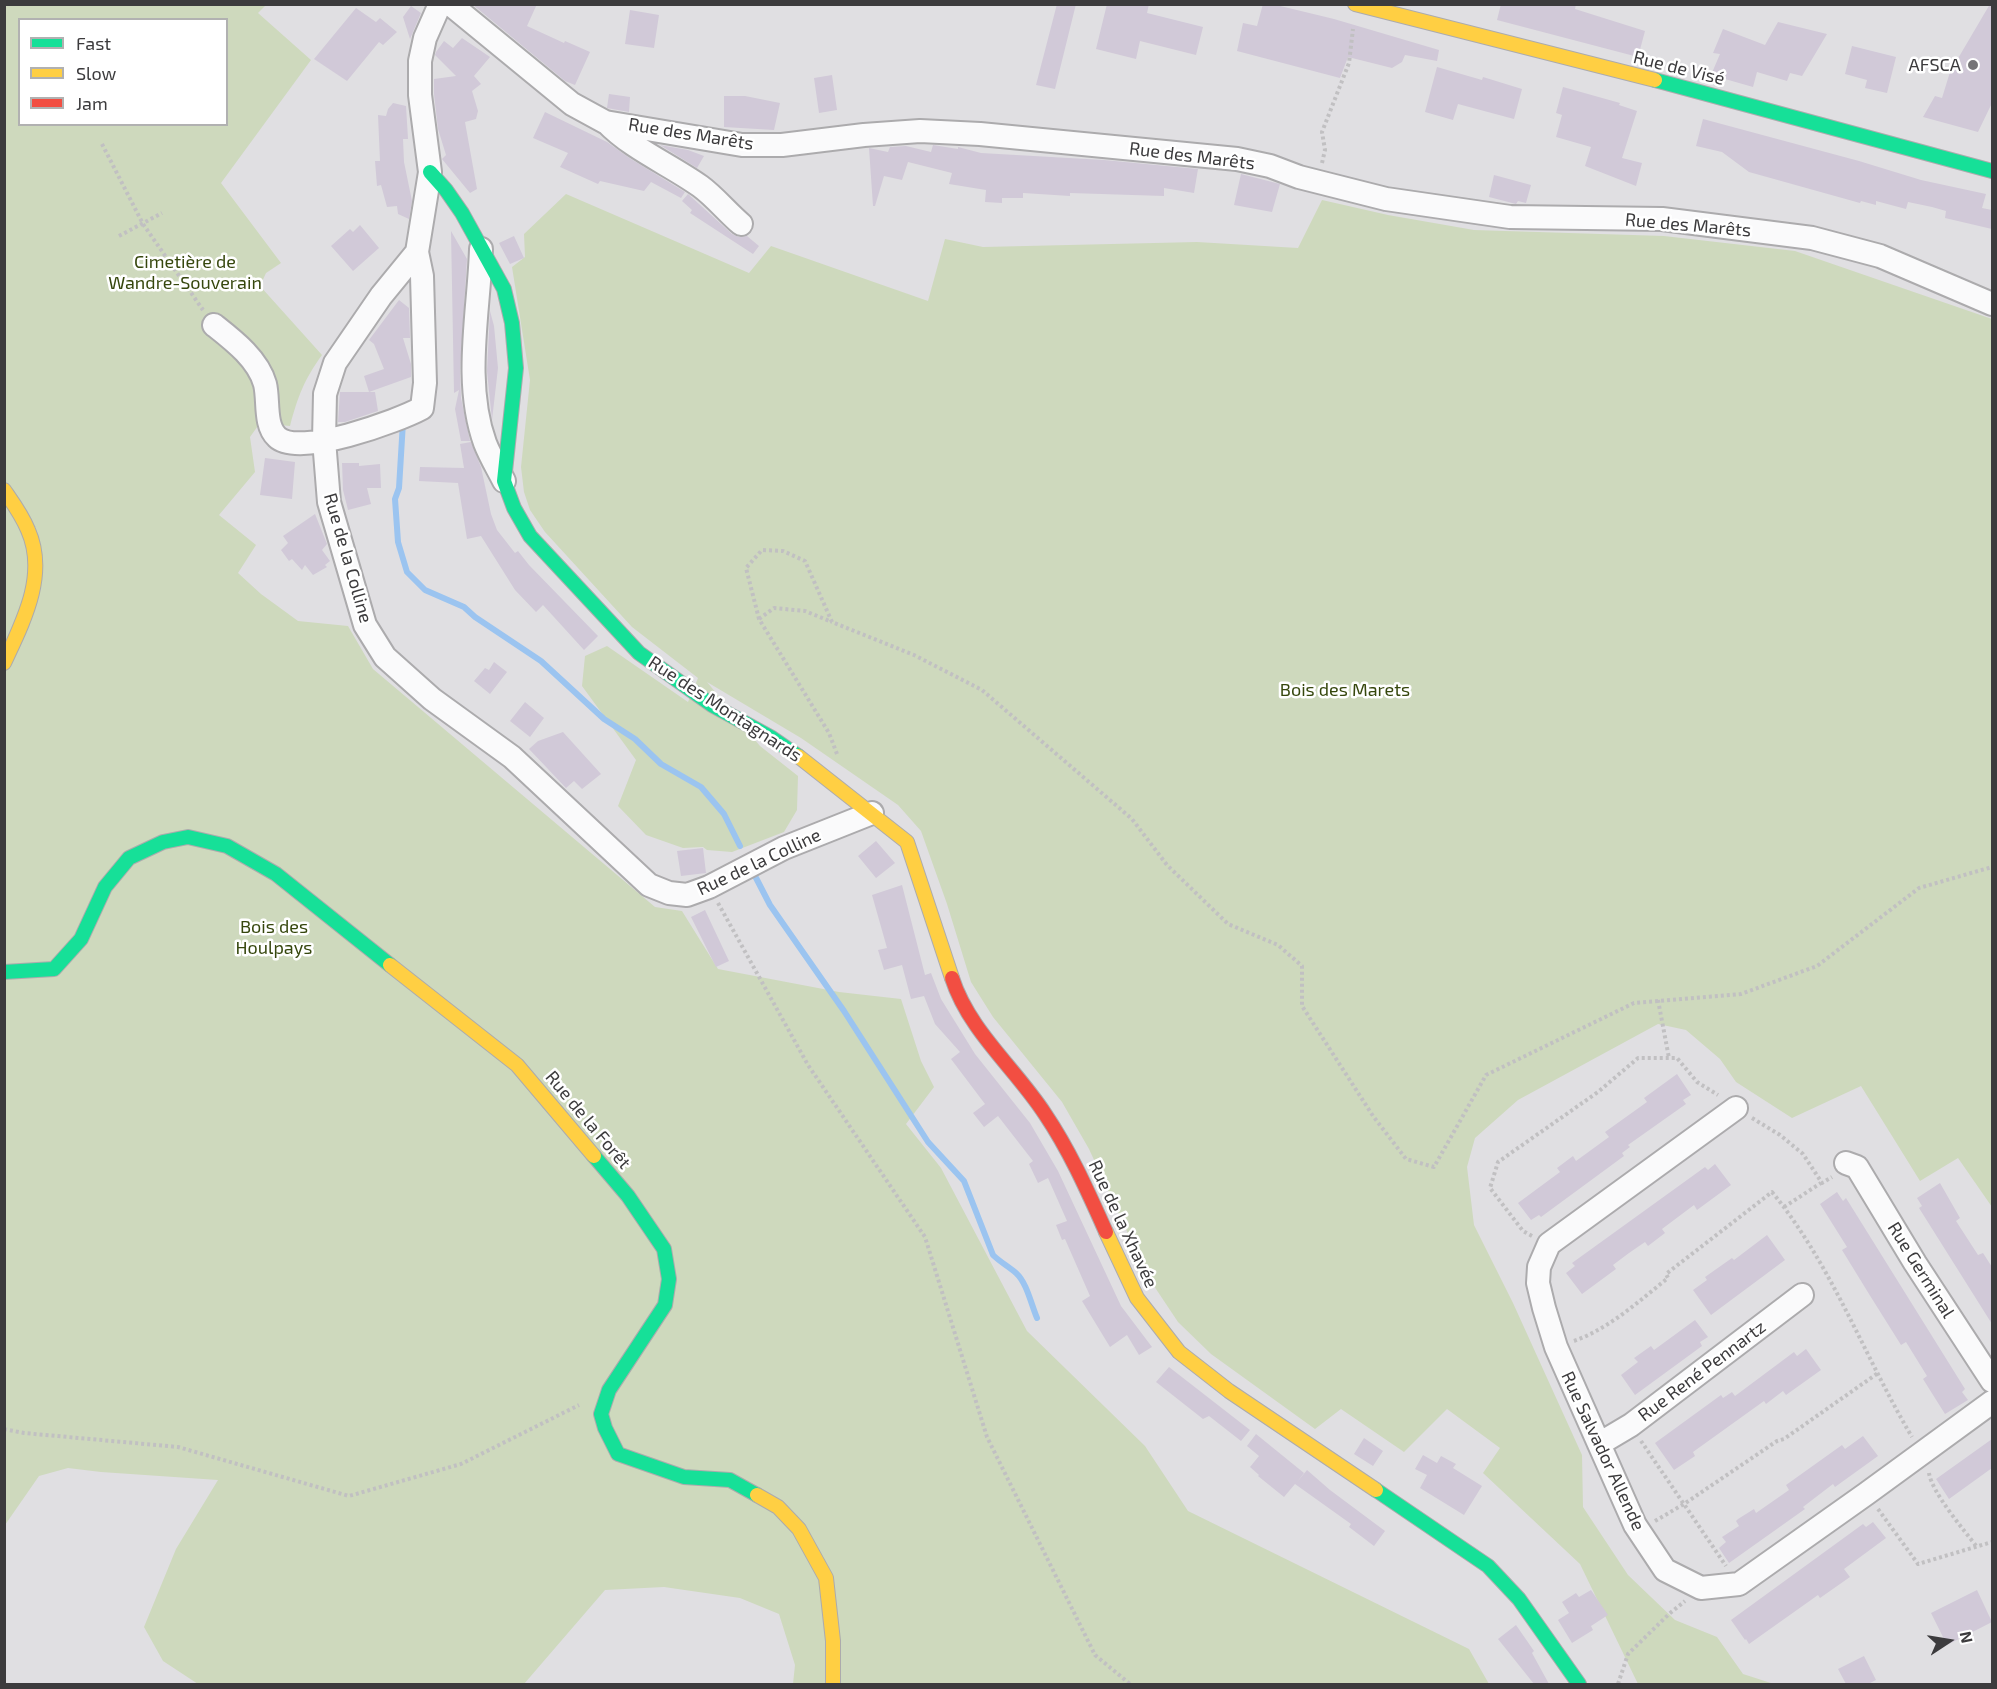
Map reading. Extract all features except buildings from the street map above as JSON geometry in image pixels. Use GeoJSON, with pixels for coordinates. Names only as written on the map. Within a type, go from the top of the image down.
{"type":"FeatureCollection","features":[{"type":"Feature","properties":{"kind":"street"},"geometry":{"type":"LineString","coordinates":[[214,325],[237,344],[260,371],[265,383],[270,426],[277,438],[291,444],[324,440],[370,430],[403,418],[422,408],[425,383],[422,276],[417,252],[430,172],[420,95],[420,61],[425,38],[440,4]]}},
{"type":"Feature","properties":{"kind":"street","name":"Rue des Marêts"},"geometry":{"type":"LineString","coordinates":[[450,4],[573,104],[605,122],[742,145],[782,145],[920,131],[980,134],[1238,159],[1386,199],[1510,217],[1662,219],[1812,238],[1880,256],[1992,304]]}},
{"type":"Feature","properties":{"kind":"street","name":"Rue de Visé"},"geometry":{"type":"LineString","coordinates":[[1355,5],[1707,93],[1992,171]]}},
{"type":"Feature","properties":{"kind":"street"},"geometry":{"type":"LineString","coordinates":[[605,122],[643,151],[702,188],[741,224]]}},
{"type":"Feature","properties":{"kind":"street","name":"Rue des Montagnards"},"geometry":{"type":"LineString","coordinates":[[430,172],[462,213],[504,289],[512,323],[516,368],[504,481]]}},
{"type":"Feature","properties":{"kind":"street","name":"Rue des Montagnards"},"geometry":{"type":"LineString","coordinates":[[481,249],[474,384],[478,413],[485,443],[504,481],[514,508],[530,536],[639,652],[712,705],[781,744],[872,813]]}},
{"type":"Feature","properties":{"kind":"street","name":"Rue de la Colline"},"geometry":{"type":"LineString","coordinates":[[417,252],[381,296],[335,363],[325,394],[324,440],[329,502],[365,625],[385,657],[432,699],[512,757],[649,885],[669,893],[687,895],[709,887],[784,848],[872,813]]}},
{"type":"Feature","properties":{"kind":"street"},"geometry":{"type":"LineString","coordinates":[[4,490],[30,534],[36,562],[34,592],[4,663]]}},
{"type":"Feature","properties":{"kind":"street","name":"Rue de la Xhavée"},"geometry":{"type":"LineString","coordinates":[[872,813],[907,842],[956,990],[990,1045],[1045,1113],[1074,1163],[1137,1298],[1179,1352],[1229,1391],[1488,1566],[1519,1599],[1579,1684]]}},
{"type":"Feature","properties":{"kind":"street","name":"Rue de la Forêt"},"geometry":{"type":"LineString","coordinates":[[4,972],[54,969],[81,939],[105,887],[129,858],[163,842],[188,837],[227,846],[276,874],[518,1065],[628,1196],[664,1249],[669,1279],[665,1305],[609,1390],[601,1414],[618,1454],[684,1477],[730,1480],[778,1507],[799,1529],[826,1578],[833,1641],[833,1684]]}},
{"type":"Feature","properties":{"kind":"street"},"geometry":{"type":"LineString","coordinates":[[1549,1244],[1737,1108]]}},
{"type":"Feature","properties":{"kind":"street","name":"Rue Germinal"},"geometry":{"type":"LineString","coordinates":[[1846,1163],[1857,1167],[1992,1381]]}},
{"type":"Feature","properties":{"kind":"street","name":"Rue Salvador Allende"},"geometry":{"type":"LineString","coordinates":[[1549,1244],[1539,1267],[1538,1283],[1556,1347],[1638,1531],[1665,1570],[1701,1588]]}},
{"type":"Feature","properties":{"kind":"street","name":"Rue René Pennartz"},"geometry":{"type":"LineString","coordinates":[[1599,1444],[1631,1425],[1802,1295]]}},
{"type":"Feature","properties":{"kind":"street"},"geometry":{"type":"LineString","coordinates":[[1701,1588],[1739,1584],[1992,1402]]}},
{"type":"Feature","properties":{"kind":"path"},"geometry":{"type":"LineString","coordinates":[[1299,177],[1300,169],[1313,171],[1322,164],[1325,150],[1322,132],[1349,63],[1355,5]]}},
{"type":"Feature","properties":{"kind":"path"},"geometry":{"type":"LineString","coordinates":[[102,144],[142,224],[214,325]]}},
{"type":"Feature","properties":{"kind":"path"},"geometry":{"type":"LineString","coordinates":[[119,236],[162,213]]}},
{"type":"Feature","properties":{"kind":"path"},"geometry":{"type":"LineString","coordinates":[[832,622],[805,561],[783,551],[762,550],[746,568],[759,619],[829,733],[837,754]]}},
{"type":"Feature","properties":{"kind":"path"},"geometry":{"type":"LineString","coordinates":[[759,619],[774,609],[805,611],[914,655],[982,690],[1132,819],[1167,865],[1228,924],[1278,945],[1302,966],[1302,1006],[1373,1116],[1406,1159],[1434,1167],[1486,1075],[1634,1004],[1741,994],[1817,966],[1918,888],[1992,867]]}},
{"type":"Feature","properties":{"kind":"path"},"geometry":{"type":"LineString","coordinates":[[709,887],[808,1065],[925,1237],[987,1437],[1095,1655],[1130,1684]]}},
{"type":"Feature","properties":{"kind":"path"},"geometry":{"type":"LineString","coordinates":[[1658,1000],[1669,1058]]}},
{"type":"Feature","properties":{"kind":"path"},"geometry":{"type":"LineString","coordinates":[[1549,1244],[1523,1232],[1490,1188],[1498,1162],[1598,1092],[1638,1058],[1677,1058],[1697,1082],[1780,1135],[1803,1154],[1822,1183]]}},
{"type":"Feature","properties":{"kind":"path"},"geometry":{"type":"LineString","coordinates":[[1784,1207],[1838,1173],[1846,1163]]}},
{"type":"Feature","properties":{"kind":"path"},"geometry":{"type":"LineString","coordinates":[[1638,1531],[1684,1504],[1777,1441],[1784,1439],[1878,1373]]}},
{"type":"Feature","properties":{"kind":"path"},"geometry":{"type":"LineString","coordinates":[[4,1429],[24,1433],[178,1448],[349,1496],[461,1464],[609,1390]]}},
{"type":"Feature","properties":{"kind":"path"},"geometry":{"type":"LineString","coordinates":[[1631,1425],[1739,1584]]}},
{"type":"Feature","properties":{"kind":"path"},"geometry":{"type":"LineString","coordinates":[[1922,1454],[1930,1479],[1977,1547]]}},
{"type":"Feature","properties":{"kind":"path"},"geometry":{"type":"LineString","coordinates":[[1866,1494],[1918,1564],[1992,1543]]}},
{"type":"Feature","properties":{"kind":"path"},"geometry":{"type":"LineString","coordinates":[[1618,1684],[1628,1654],[1669,1614],[1701,1588]]}},
{"type":"Feature","properties":{"kind":"green space","name":"Bois des Houlpays"},"geometry":{"type":"Polygon","coordinates":[[[5,5],[266,5],[258,13],[311,60],[221,183],[281,263],[266,273],[260,286],[322,355],[302,389],[290,426],[260,423],[250,437],[255,472],[219,515],[256,545],[238,573],[261,594],[298,621],[348,626],[373,669],[655,907],[682,911],[718,969],[839,992],[901,999],[921,1061],[934,1087],[906,1124],[941,1168],[1027,1331],[1145,1446],[1188,1511],[1469,1649],[1489,1684],[793,1684],[795,1665],[779,1614],[740,1598],[664,1587],[605,1590],[524,1684],[198,1684],[163,1661],[144,1627],[176,1549],[218,1480],[68,1468],[39,1476],[5,1525],[5,5]]]}},
{"type":"Feature","properties":{"kind":"green space","name":"Bois des Marets"},"geometry":{"type":"Polygon","coordinates":[[[566,194],[749,273],[771,246],[928,301],[945,239],[983,247],[1197,242],[1298,248],[1322,200],[1388,215],[1474,230],[1664,236],[1795,251],[1992,319],[1992,1207],[1958,1158],[1920,1181],[1861,1086],[1792,1118],[1736,1082],[1720,1059],[1686,1030],[1658,1024],[1518,1100],[1475,1138],[1467,1167],[1474,1225],[1513,1303],[1582,1455],[1583,1507],[1628,1575],[1675,1620],[1717,1637],[1743,1674],[1774,1684],[1638,1684],[1580,1564],[1483,1473],[1500,1448],[1447,1409],[1404,1452],[1341,1409],[1315,1429],[1211,1354],[1178,1322],[1148,1277],[1089,1149],[1062,1102],[993,1017],[971,982],[921,831],[898,805],[801,738],[707,682],[760,746],[798,776],[797,810],[784,832],[732,852],[707,850],[703,847],[683,848],[646,835],[618,806],[636,760],[582,686],[585,656],[607,646],[688,702],[698,678],[632,627],[545,532],[530,510],[524,492],[521,467],[530,380],[512,267],[525,257],[524,234],[566,194]]]}},
{"type":"Feature","properties":{"kind":"waterway"},"geometry":{"type":"LineString","coordinates":[[403,422],[399,488],[395,499],[398,542],[407,572],[425,590],[464,607],[475,617],[541,661],[604,719],[635,739],[661,764],[701,787],[724,814],[740,846]]}},
{"type":"Feature","properties":{"kind":"waterway"},"geometry":{"type":"LineString","coordinates":[[754,874],[770,905],[844,1011],[928,1142],[964,1181],[993,1255],[1020,1277],[1037,1318]]}},
{"type":"Feature","properties":{"kind":"traffic: fast"},"geometry":{"type":"LineString","coordinates":[[1655,80],[1992,171]]}},
{"type":"Feature","properties":{"kind":"traffic: fast"},"geometry":{"type":"LineString","coordinates":[[430,172],[462,213],[504,289],[512,323],[516,368],[504,481],[514,508],[530,536],[639,653],[712,705],[772,738],[798,756]]}},
{"type":"Feature","properties":{"kind":"traffic: fast"},"geometry":{"type":"LineString","coordinates":[[4,972],[54,969],[81,939],[105,887],[129,858],[163,842],[188,837],[227,846],[276,874],[390,965]]}},
{"type":"Feature","properties":{"kind":"traffic: fast"},"geometry":{"type":"LineString","coordinates":[[594,1156],[628,1196],[664,1249],[669,1279],[665,1305],[609,1390],[601,1414],[605,1428],[618,1454],[684,1477],[730,1480],[757,1495]]}},
{"type":"Feature","properties":{"kind":"traffic: fast"},"geometry":{"type":"LineString","coordinates":[[1376,1490],[1488,1566],[1519,1599],[1579,1684]]}},
{"type":"Feature","properties":{"kind":"traffic: slow"},"geometry":{"type":"LineString","coordinates":[[1355,4],[1655,80]]}},
{"type":"Feature","properties":{"kind":"traffic: slow"},"geometry":{"type":"LineString","coordinates":[[4,490],[28,530],[35,564],[31,598],[4,663]]}},
{"type":"Feature","properties":{"kind":"traffic: slow"},"geometry":{"type":"LineString","coordinates":[[798,756],[907,842],[952,978]]}},
{"type":"Feature","properties":{"kind":"traffic: slow"},"geometry":{"type":"LineString","coordinates":[[390,965],[517,1065],[594,1156]]}},
{"type":"Feature","properties":{"kind":"traffic: slow"},"geometry":{"type":"LineString","coordinates":[[1106,1232],[1137,1298],[1179,1352],[1229,1391],[1376,1490]]}},
{"type":"Feature","properties":{"kind":"traffic: slow"},"geometry":{"type":"LineString","coordinates":[[757,1495],[778,1507],[799,1529],[826,1578],[833,1641],[833,1684]]}},
{"type":"Feature","properties":{"kind":"traffic: jam"},"geometry":{"type":"LineString","coordinates":[[952,978],[960,997],[981,1032],[1033,1097],[1063,1142],[1106,1232]]}},
{"type":"Feature","properties":{"kind":"place","name":"AFSCA"},"geometry":{"type":"Point","coordinates":[1973,65]}},
{"type":"Feature","properties":{"kind":"park label","name":"Cimetière de Wandre-Souverain"},"geometry":{"type":"Point","coordinates":[185,272]}}]}
